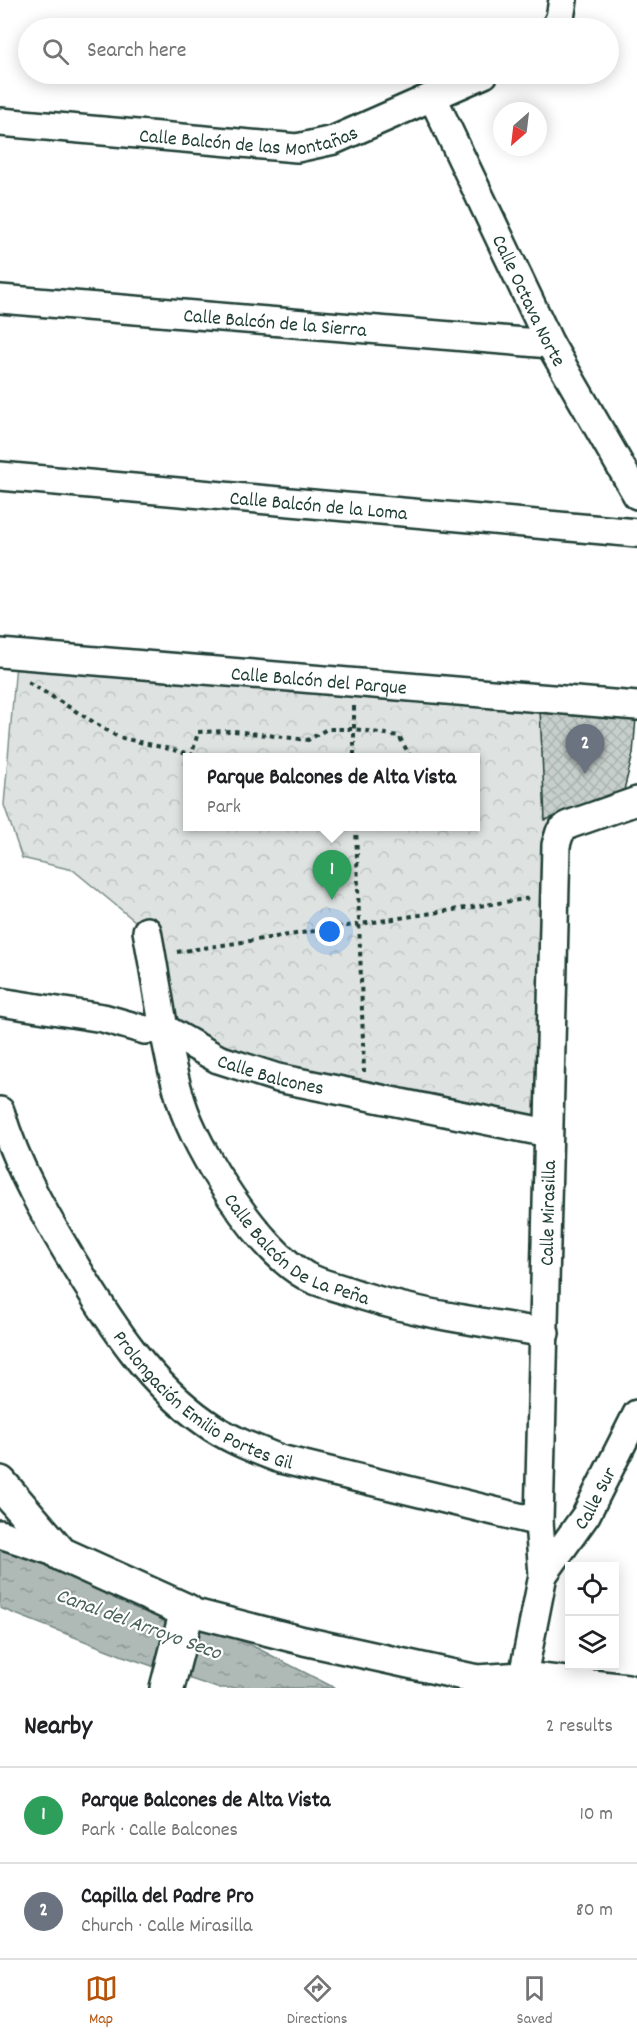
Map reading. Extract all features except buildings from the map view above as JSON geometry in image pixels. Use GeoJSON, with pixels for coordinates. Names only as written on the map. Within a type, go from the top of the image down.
{"type":"FeatureCollection","features":[{"type":"Feature","properties":{"kind":"street"},"geometry":{"type":"LineString","coordinates":[[560,18],[563,0]]}},
{"type":"Feature","properties":{"kind":"street","name":"Calle Balcón de las Montañas"},"geometry":{"type":"LineString","coordinates":[[0,122],[297,148],[334,140],[463,84]]}},
{"type":"Feature","properties":{"kind":"street","name":"Calle Octava Norte"},"geometry":{"type":"LineString","coordinates":[[433,98],[550,344],[637,495]]}},
{"type":"Feature","properties":{"kind":"street","name":"Calle Balcón de la Sierra"},"geometry":{"type":"LineString","coordinates":[[0,299],[550,344]]}},
{"type":"Feature","properties":{"kind":"street","name":"Calle Balcón de la Loma"},"geometry":{"type":"LineString","coordinates":[[0,476],[637,533]]}},
{"type":"Feature","properties":{"kind":"street","name":"Calle Balcón del Parque"},"geometry":{"type":"LineString","coordinates":[[0,653],[637,706]]}},
{"type":"Feature","properties":{"kind":"street","name":"Calle Mirasilla"},"geometry":{"type":"LineString","coordinates":[[523,1676],[543,1575],[538,1522],[545,1333],[555,845],[560,832],[568,825],[637,801]]}},
{"type":"Feature","properties":{"kind":"street","name":"Calle Balcón De La Peña"},"geometry":{"type":"LineString","coordinates":[[147,931],[165,1029],[186,1112],[236,1204],[268,1246],[307,1277],[368,1298],[406,1309],[545,1333]]}},
{"type":"Feature","properties":{"kind":"street","name":"Calle Balcones"},"geometry":{"type":"LineString","coordinates":[[0,1002],[103,1018],[145,1030],[165,1029],[203,1053],[278,1078],[548,1133]]}},
{"type":"Feature","properties":{"kind":"street","name":"Prolongación Emilio Portes Gil"},"geometry":{"type":"LineString","coordinates":[[0,1111],[11,1146],[50,1224],[118,1335],[172,1396],[207,1424],[280,1459],[538,1522]]}},
{"type":"Feature","properties":{"kind":"street","name":"Calle Sur"},"geometry":{"type":"LineString","coordinates":[[543,1575],[586,1515],[630,1444],[637,1414]]}},
{"type":"Feature","properties":{"kind":"street"},"geometry":{"type":"LineString","coordinates":[[0,1483],[61,1554]]}},
{"type":"Feature","properties":{"kind":"street"},"geometry":{"type":"LineString","coordinates":[[0,1534],[61,1554],[185,1616],[477,1679],[523,1676],[627,1688]]}},
{"type":"Feature","properties":{"kind":"street"},"geometry":{"type":"LineString","coordinates":[[169,1680],[185,1616]]}},
{"type":"Feature","properties":{"kind":"path"},"geometry":{"type":"LineString","coordinates":[[18,675],[118,738],[183,753]]}},
{"type":"Feature","properties":{"kind":"path"},"geometry":{"type":"LineString","coordinates":[[354,702],[354,753]]}},
{"type":"Feature","properties":{"kind":"path"},"geometry":{"type":"LineString","coordinates":[[192,753],[198,732],[234,731],[308,740],[327,729],[354,729],[399,736],[408,753]]}},
{"type":"Feature","properties":{"kind":"path"},"geometry":{"type":"LineString","coordinates":[[356,831],[364,1073]]}},
{"type":"Feature","properties":{"kind":"path"},"geometry":{"type":"LineString","coordinates":[[176,952],[535,898]]}},
{"type":"Feature","properties":{"kind":"green space"},"geometry":{"type":"Polygon","coordinates":[[[16,664],[540,709],[557,841],[548,1133],[278,1078],[165,1029],[147,931],[73,870],[22,858],[4,805],[16,664]]]}},
{"type":"Feature","properties":{"kind":"water","name":"Canal del Arroyo Seco"},"geometry":{"type":"Polygon","coordinates":[[[0,1548],[91,1580],[249,1644],[335,1688],[217,1688],[123,1656],[0,1608],[0,1548]]]}},
{"type":"Feature","properties":{"kind":"place","name":"Capilla del Padre Pro"},"geometry":{"type":"Point","coordinates":[585,774]}},
{"type":"Feature","properties":{"kind":"place","name":"Parque Balcones de Alta Vista"},"geometry":{"type":"Point","coordinates":[332,900]}}]}
